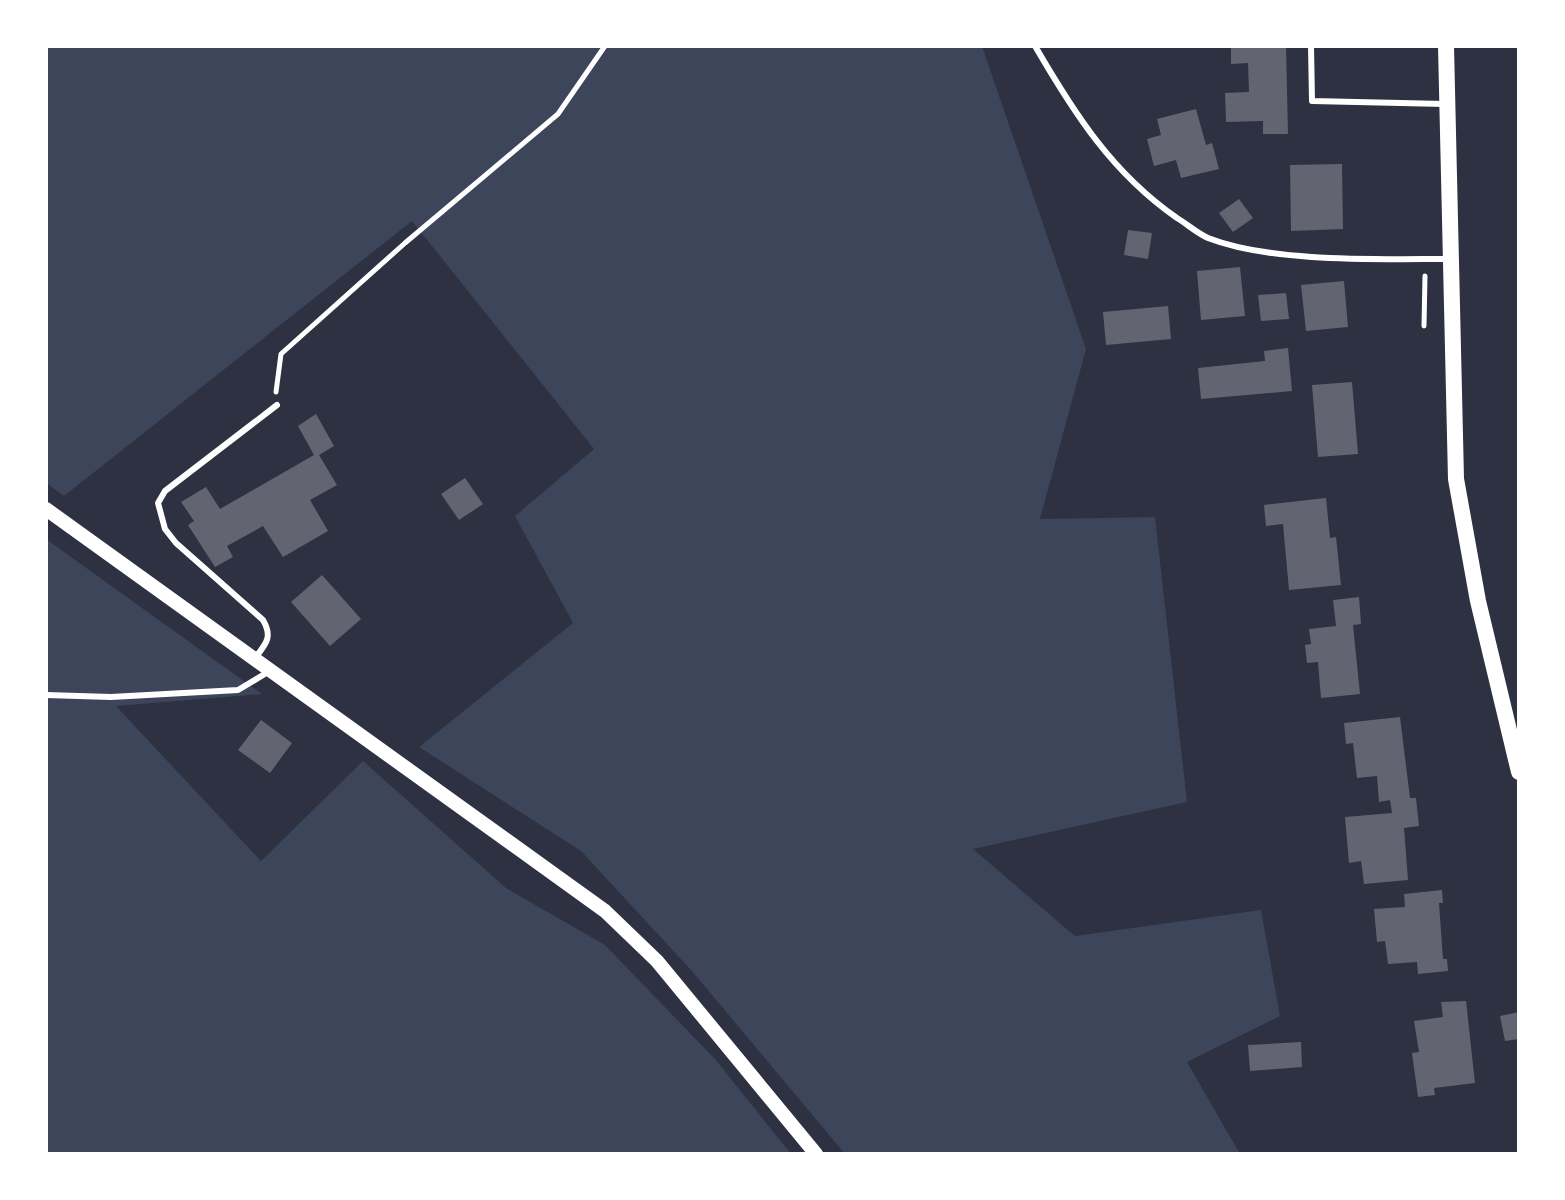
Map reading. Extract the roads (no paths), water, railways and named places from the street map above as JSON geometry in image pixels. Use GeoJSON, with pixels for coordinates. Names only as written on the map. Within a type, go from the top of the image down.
{"type":"FeatureCollection","features":[{"type":"Feature","properties":{"kind":"main road"},"geometry":{"type":"LineString","coordinates":[[1446,46],[1456,479],[1478,601],[1519,772]]}},
{"type":"Feature","properties":{"kind":"street"},"geometry":{"type":"LineString","coordinates":[[46,509],[268,672],[605,911],[657,961],[816,1154]]}},
{"type":"Feature","properties":{"kind":"lane"},"geometry":{"type":"LineString","coordinates":[[1035,46],[1079,121],[1118,170],[1161,206],[1207,237],[1275,254],[1449,259]]}},
{"type":"Feature","properties":{"kind":"lane"},"geometry":{"type":"LineString","coordinates":[[1311,46],[1312,101],[1447,104]]}},
{"type":"Feature","properties":{"kind":"lane"},"geometry":{"type":"LineString","coordinates":[[253,661],[268,642],[269,631],[263,620],[176,543],[165,529],[158,503],[165,491],[277,405]]}},
{"type":"Feature","properties":{"kind":"lane"},"geometry":{"type":"LineString","coordinates":[[46,695],[111,697],[238,690],[268,672]]}}]}
